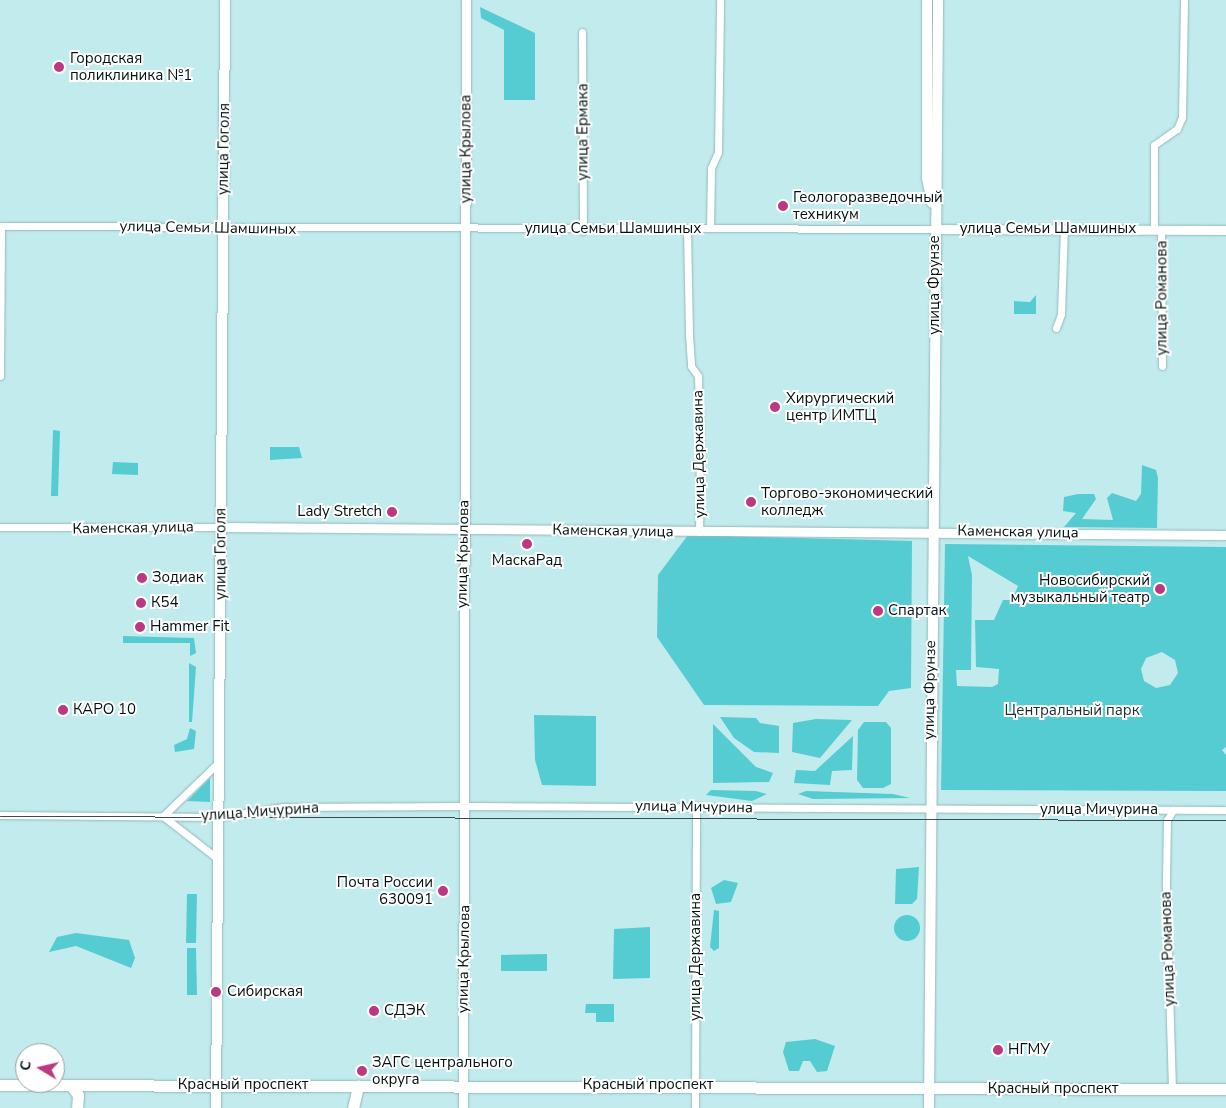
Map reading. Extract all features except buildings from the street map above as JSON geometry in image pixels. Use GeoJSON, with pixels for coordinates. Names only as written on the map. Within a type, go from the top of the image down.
{"type":"FeatureCollection","features":[{"type":"Feature","properties":{"kind":"main road","name":"улица Гоголя"},"geometry":{"type":"LineString","coordinates":[[216,1108],[225,0]]}},
{"type":"Feature","properties":{"kind":"main road","name":"улица Фрунзе"},"geometry":{"type":"LineString","coordinates":[[927,0],[927,178],[934,211]]}},
{"type":"Feature","properties":{"kind":"main road","name":"улица Фрунзе"},"geometry":{"type":"LineString","coordinates":[[929,1108],[934,211],[939,177],[938,0]]}},
{"type":"Feature","properties":{"kind":"main road","name":"Красный проспект"},"geometry":{"type":"LineString","coordinates":[[0,1085],[695,1085],[1226,1089]]}},
{"type":"Feature","properties":{"kind":"main road"},"geometry":{"type":"LineString","coordinates":[[71,1085],[78,1095],[77,1108]]}},
{"type":"Feature","properties":{"kind":"main road"},"geometry":{"type":"LineString","coordinates":[[353,1108],[358,1086]]}},
{"type":"Feature","properties":{"kind":"street","name":"улица Крылова"},"geometry":{"type":"LineString","coordinates":[[463,1108],[466,0]]}},
{"type":"Feature","properties":{"kind":"street"},"geometry":{"type":"LineString","coordinates":[[710,228],[711,168],[718,152],[720,0]]}},
{"type":"Feature","properties":{"kind":"street","name":"улица Романова"},"geometry":{"type":"LineString","coordinates":[[1162,366],[1154,145],[1177,129],[1182,117],[1184,0]]}},
{"type":"Feature","properties":{"kind":"street","name":"улица Ермака"},"geometry":{"type":"LineString","coordinates":[[582,32],[583,231]]}},
{"type":"Feature","properties":{"kind":"street","name":"улица Семьи Шамшиных"},"geometry":{"type":"LineString","coordinates":[[0,226],[583,231],[710,228],[1226,230]]}},
{"type":"Feature","properties":{"kind":"street"},"geometry":{"type":"LineString","coordinates":[[0,226],[0,376]]}},
{"type":"Feature","properties":{"kind":"street"},"geometry":{"type":"LineString","coordinates":[[1056,328],[1060,314],[1064,228]]}},
{"type":"Feature","properties":{"kind":"street","name":"улица Державина"},"geometry":{"type":"LineString","coordinates":[[687,229],[689,335],[699,414],[699,532]]}},
{"type":"Feature","properties":{"kind":"street","name":"Каменская улица"},"geometry":{"type":"LineString","coordinates":[[0,527],[220,527],[699,532],[933,530],[1226,535]]}},
{"type":"Feature","properties":{"kind":"street","name":"улица Мичурина"},"geometry":{"type":"LineString","coordinates":[[163,816],[219,762]]}},
{"type":"Feature","properties":{"kind":"street","name":"улица Мичурина"},"geometry":{"type":"LineString","coordinates":[[0,814],[219,817],[283,808],[465,806],[696,806],[930,810],[1226,810]]}},
{"type":"Feature","properties":{"kind":"street","name":"улица Державина"},"geometry":{"type":"LineString","coordinates":[[695,1108],[696,806]]}},
{"type":"Feature","properties":{"kind":"street","name":"улица Романова"},"geometry":{"type":"LineString","coordinates":[[1172,1089],[1166,881],[1167,820],[1173,810]]}},
{"type":"Feature","properties":{"kind":"street","name":"улица Мичурина"},"geometry":{"type":"LineString","coordinates":[[163,816],[218,859]]}},
{"type":"Feature","properties":{"kind":"green space"},"geometry":{"type":"Polygon","coordinates":[[[480,7],[535,33],[535,100],[504,100],[504,30],[481,18],[480,7]]]}},
{"type":"Feature","properties":{"kind":"green space"},"geometry":{"type":"Polygon","coordinates":[[[1036,295],[1036,314],[1014,314],[1014,301],[1030,302],[1036,295]]]}},
{"type":"Feature","properties":{"kind":"green space"},"geometry":{"type":"Polygon","coordinates":[[[53,430],[60,431],[58,496],[51,496],[53,430]]]}},
{"type":"Feature","properties":{"kind":"green space"},"geometry":{"type":"Polygon","coordinates":[[[270,447],[299,447],[302,458],[270,460],[270,447]]]}},
{"type":"Feature","properties":{"kind":"green space"},"geometry":{"type":"Polygon","coordinates":[[[113,462],[138,463],[138,475],[112,474],[113,462]]]}},
{"type":"Feature","properties":{"kind":"green space"},"geometry":{"type":"Polygon","coordinates":[[[1142,465],[1156,470],[1158,478],[1157,528],[1064,527],[1076,513],[1063,511],[1064,497],[1078,494],[1094,494],[1096,499],[1082,519],[1113,520],[1107,498],[1112,493],[1136,501],[1141,494],[1142,465]]]}},
{"type":"Feature","properties":{"kind":"green space","name":"Спартак"},"geometry":{"type":"Polygon","coordinates":[[[688,535],[912,541],[911,688],[889,691],[878,706],[704,705],[657,637],[658,575],[688,535]]]}},
{"type":"Feature","properties":{"kind":"green space","name":"Центральный парк"},"geometry":{"type":"Polygon","coordinates":[[[945,544],[1226,547],[1226,747],[1222,750],[1226,755],[1226,791],[941,790],[945,544]],[[968,556],[972,575],[971,670],[956,670],[957,686],[992,687],[998,684],[999,669],[976,667],[975,620],[994,620],[1003,600],[1012,600],[1018,586],[968,556]],[[1162,652],[1146,658],[1141,669],[1144,681],[1156,688],[1170,685],[1178,673],[1175,660],[1162,652]]]}},
{"type":"Feature","properties":{"kind":"green space"},"geometry":{"type":"Polygon","coordinates":[[[123,636],[194,638],[196,653],[190,656],[190,643],[123,643],[123,636]]]}},
{"type":"Feature","properties":{"kind":"green space"},"geometry":{"type":"Polygon","coordinates":[[[189,663],[196,667],[192,722],[189,722],[189,663]]]}},
{"type":"Feature","properties":{"kind":"green space"},"geometry":{"type":"Polygon","coordinates":[[[534,715],[596,716],[596,786],[542,785],[535,760],[534,715]]]}},
{"type":"Feature","properties":{"kind":"green space"},"geometry":{"type":"Polygon","coordinates":[[[720,717],[756,718],[760,723],[779,726],[779,753],[754,752],[734,738],[720,717]]]}},
{"type":"Feature","properties":{"kind":"green space"},"geometry":{"type":"Polygon","coordinates":[[[816,719],[852,720],[820,758],[792,752],[793,723],[816,719]]]}},
{"type":"Feature","properties":{"kind":"green space"},"geometry":{"type":"Polygon","coordinates":[[[864,722],[886,722],[891,728],[891,784],[883,788],[863,788],[857,780],[858,730],[864,722]]]}},
{"type":"Feature","properties":{"kind":"green space"},"geometry":{"type":"Polygon","coordinates":[[[713,724],[756,767],[773,773],[769,782],[713,783],[713,724]]]}},
{"type":"Feature","properties":{"kind":"green space"},"geometry":{"type":"Polygon","coordinates":[[[190,728],[196,731],[194,749],[175,752],[174,745],[187,739],[190,728]]]}},
{"type":"Feature","properties":{"kind":"green space"},"geometry":{"type":"Polygon","coordinates":[[[853,736],[852,770],[832,771],[830,785],[794,783],[796,770],[815,771],[853,736]]]}},
{"type":"Feature","properties":{"kind":"green space"},"geometry":{"type":"Polygon","coordinates":[[[210,778],[210,802],[187,801],[210,778]]]}},
{"type":"Feature","properties":{"kind":"green space"},"geometry":{"type":"Polygon","coordinates":[[[711,790],[756,791],[767,794],[752,801],[706,795],[711,790]]]}},
{"type":"Feature","properties":{"kind":"green space"},"geometry":{"type":"Polygon","coordinates":[[[806,791],[893,794],[910,798],[813,799],[798,794],[806,791]]]}},
{"type":"Feature","properties":{"kind":"green space"},"geometry":{"type":"Polygon","coordinates":[[[919,867],[917,899],[912,904],[895,904],[896,869],[919,867]]]}},
{"type":"Feature","properties":{"kind":"green space"},"geometry":{"type":"Polygon","coordinates":[[[724,880],[738,883],[731,902],[716,904],[711,888],[724,880]]]}},
{"type":"Feature","properties":{"kind":"green space"},"geometry":{"type":"Polygon","coordinates":[[[187,894],[197,894],[196,943],[186,943],[187,894]]]}},
{"type":"Feature","properties":{"kind":"green space"},"geometry":{"type":"Polygon","coordinates":[[[714,910],[719,911],[719,948],[714,951],[710,947],[714,910]]]}},
{"type":"Feature","properties":{"kind":"green space"},"geometry":{"type":"Polygon","coordinates":[[[907,915],[916,919],[920,928],[916,937],[907,941],[898,937],[894,928],[898,919],[907,915]]]}},
{"type":"Feature","properties":{"kind":"green space"},"geometry":{"type":"Polygon","coordinates":[[[650,927],[650,978],[613,979],[614,929],[650,927]]]}},
{"type":"Feature","properties":{"kind":"green space"},"geometry":{"type":"Polygon","coordinates":[[[76,933],[129,940],[135,958],[131,968],[76,946],[49,952],[57,937],[76,933]]]}},
{"type":"Feature","properties":{"kind":"green space"},"geometry":{"type":"Polygon","coordinates":[[[187,948],[196,948],[197,995],[187,995],[187,948]]]}},
{"type":"Feature","properties":{"kind":"green space"},"geometry":{"type":"Polygon","coordinates":[[[547,954],[547,971],[501,971],[501,955],[547,954]]]}},
{"type":"Feature","properties":{"kind":"green space"},"geometry":{"type":"Polygon","coordinates":[[[586,1004],[614,1004],[614,1022],[596,1022],[596,1013],[585,1013],[586,1004]]]}},
{"type":"Feature","properties":{"kind":"green space"},"geometry":{"type":"Polygon","coordinates":[[[815,1039],[835,1046],[827,1071],[817,1072],[810,1061],[803,1061],[799,1071],[789,1071],[783,1052],[786,1042],[815,1039]]]}},
{"type":"Feature","properties":{"kind":"tram line"},"geometry":{"type":"LineString","coordinates":[[0,816],[1226,820]]}},
{"type":"Feature","properties":{"kind":"place","name":"Городская поликлиника №1"},"geometry":{"type":"Point","coordinates":[59,67]}},
{"type":"Feature","properties":{"kind":"place","name":"Геологоразведочный техникум"},"geometry":{"type":"Point","coordinates":[783,206]}},
{"type":"Feature","properties":{"kind":"place","name":"Хирургический центр ИМТЦ"},"geometry":{"type":"Point","coordinates":[775,407]}},
{"type":"Feature","properties":{"kind":"place","name":"Торгово-экономический колледж"},"geometry":{"type":"Point","coordinates":[751,502]}},
{"type":"Feature","properties":{"kind":"place","name":"Lady Stretch"},"geometry":{"type":"Point","coordinates":[392,512]}},
{"type":"Feature","properties":{"kind":"place","name":"МаскаРад"},"geometry":{"type":"Point","coordinates":[527,544]}},
{"type":"Feature","properties":{"kind":"place","name":"Зодиак"},"geometry":{"type":"Point","coordinates":[142,578]}},
{"type":"Feature","properties":{"kind":"place","name":"Новосибирский музыкальный театр"},"geometry":{"type":"Point","coordinates":[1160,589]}},
{"type":"Feature","properties":{"kind":"place","name":"К54"},"geometry":{"type":"Point","coordinates":[141,603]}},
{"type":"Feature","properties":{"kind":"place","name":"Спартак"},"geometry":{"type":"Point","coordinates":[878,611]}},
{"type":"Feature","properties":{"kind":"place","name":"Hammer Fit"},"geometry":{"type":"Point","coordinates":[140,627]}},
{"type":"Feature","properties":{"kind":"place","name":"КАРО 10"},"geometry":{"type":"Point","coordinates":[63,710]}},
{"type":"Feature","properties":{"kind":"place","name":"Почта России 630091"},"geometry":{"type":"Point","coordinates":[443,891]}},
{"type":"Feature","properties":{"kind":"place","name":"Сибирская"},"geometry":{"type":"Point","coordinates":[216,992]}},
{"type":"Feature","properties":{"kind":"place","name":"СДЭК"},"geometry":{"type":"Point","coordinates":[374,1011]}},
{"type":"Feature","properties":{"kind":"place","name":"НГМУ"},"geometry":{"type":"Point","coordinates":[998,1050]}},
{"type":"Feature","properties":{"kind":"place","name":"ЗАГС центрального округа"},"geometry":{"type":"Point","coordinates":[362,1071]}}]}
